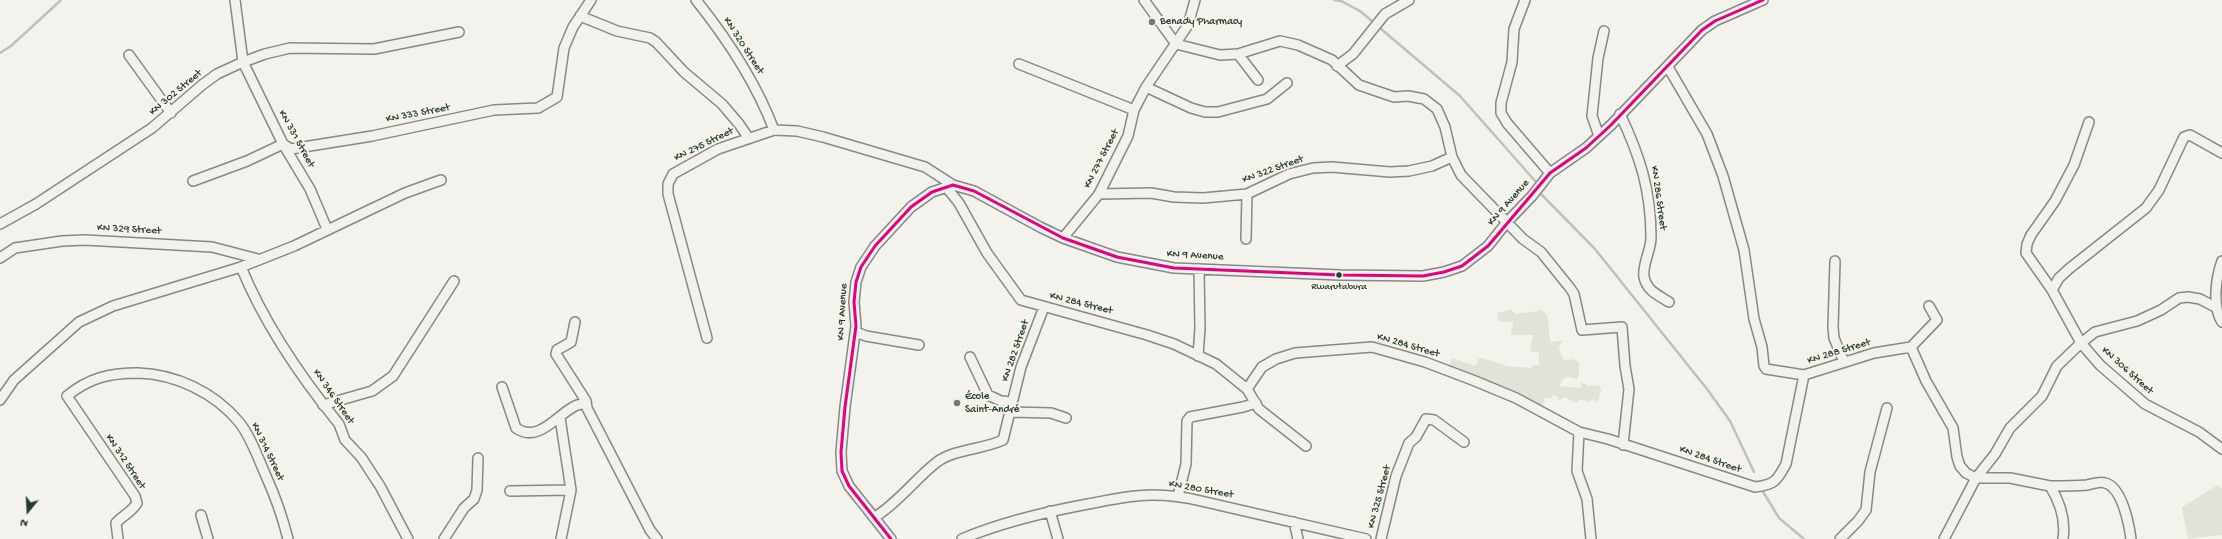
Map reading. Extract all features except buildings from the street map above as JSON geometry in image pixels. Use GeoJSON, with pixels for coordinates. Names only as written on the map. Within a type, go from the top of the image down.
{"type":"FeatureCollection","features":[{"type":"Feature","properties":{"kind":"street","name":"KN 331 Street"},"geometry":{"type":"LineString","coordinates":[[235,0],[243,62],[283,144],[310,188],[327,229]]}},
{"type":"Feature","properties":{"kind":"street"},"geometry":{"type":"LineString","coordinates":[[591,0],[580,16],[606,27],[650,38],[656,42],[684,72],[722,104],[748,137]]}},
{"type":"Feature","properties":{"kind":"street","name":"KN 320 Street"},"geometry":{"type":"LineString","coordinates":[[696,0],[742,62],[765,106],[774,130]]}},
{"type":"Feature","properties":{"kind":"street"},"geometry":{"type":"LineString","coordinates":[[1144,0],[1176,44],[1220,55],[1238,54],[1280,41],[1298,45],[1317,52],[1332,60],[1359,85],[1394,97],[1408,96],[1424,99],[1437,110],[1445,127],[1452,157],[1461,175],[1522,239],[1541,252],[1570,288],[1574,294],[1582,330],[1622,328],[1625,366],[1629,390],[1624,445]]}},
{"type":"Feature","properties":{"kind":"street","name":"KN 277 Street"},"geometry":{"type":"LineString","coordinates":[[1063,238],[1099,194],[1128,136],[1134,110],[1146,87],[1188,25],[1195,0]]}},
{"type":"Feature","properties":{"kind":"street"},"geometry":{"type":"LineString","coordinates":[[1337,66],[1353,54],[1385,14],[1409,0]]}},
{"type":"Feature","properties":{"kind":"street"},"geometry":{"type":"LineString","coordinates":[[1525,0],[1514,29],[1512,62],[1501,103],[1501,113],[1507,123],[1550,173]]}},
{"type":"Feature","properties":{"kind":"street","name":"KN 9 Avenue"},"geometry":{"type":"LineString","coordinates":[[891,539],[849,486],[842,471],[841,452],[845,407],[856,332],[854,302],[856,282],[861,267],[875,246],[911,207],[932,192],[949,186],[974,191],[1063,238],[1117,257],[1174,268],[1423,276],[1444,272],[1462,266],[1488,246],[1550,173],[1586,148],[1599,136],[1668,67],[1702,30],[1715,22],[1763,0]]}},
{"type":"Feature","properties":{"kind":"street","name":"KN 333 Street"},"geometry":{"type":"LineString","coordinates":[[283,144],[291,149],[372,136],[494,110],[538,108],[557,97],[564,48],[573,27],[580,16]]}},
{"type":"Feature","properties":{"kind":"street"},"geometry":{"type":"LineString","coordinates":[[1599,136],[1592,116],[1598,58],[1604,31]]}},
{"type":"Feature","properties":{"kind":"street","name":"KN 302 Street"},"geometry":{"type":"LineString","coordinates":[[0,224],[62,188],[152,128],[217,74],[243,62],[265,54],[290,48],[374,49],[459,32]]}},
{"type":"Feature","properties":{"kind":"street"},"geometry":{"type":"LineString","coordinates":[[1238,54],[1258,80]]}},
{"type":"Feature","properties":{"kind":"street"},"geometry":{"type":"LineString","coordinates":[[129,55],[171,113]]}},
{"type":"Feature","properties":{"kind":"street"},"geometry":{"type":"LineString","coordinates":[[1019,64],[1134,110]]}},
{"type":"Feature","properties":{"kind":"street","name":"KN 288 Street"},"geometry":{"type":"LineString","coordinates":[[1668,67],[1707,134],[1723,176],[1744,250],[1764,366],[1772,371],[1804,375],[1886,350],[1911,347]]}},
{"type":"Feature","properties":{"kind":"street"},"geometry":{"type":"LineString","coordinates":[[1146,87],[1191,108],[1205,112],[1218,112],[1267,99],[1287,83]]}},
{"type":"Feature","properties":{"kind":"street","name":"KN 286 Street"},"geometry":{"type":"LineString","coordinates":[[1620,114],[1638,151],[1647,190],[1651,239],[1644,276],[1652,292],[1669,302]]}},
{"type":"Feature","properties":{"kind":"street","name":"KN 306 Street"},"geometry":{"type":"LineString","coordinates":[[2089,122],[2074,164],[2055,201],[2027,244],[2026,252],[2052,290],[2081,343],[2100,365],[2145,404],[2199,432],[2222,449]]}},
{"type":"Feature","properties":{"kind":"street","name":"KN 275 Street"},"geometry":{"type":"LineString","coordinates":[[707,338],[668,194],[668,184],[673,174],[718,149],[748,137],[774,130],[797,131],[823,137],[925,167],[949,186]]}},
{"type":"Feature","properties":{"kind":"street"},"geometry":{"type":"LineString","coordinates":[[2052,290],[2059,278],[2070,268],[2146,208],[2159,190],[2184,137],[2190,135],[2222,153]]}},
{"type":"Feature","properties":{"kind":"street"},"geometry":{"type":"LineString","coordinates":[[193,181],[247,161],[283,144]]}},
{"type":"Feature","properties":{"kind":"street","name":"KN 322 Street"},"geometry":{"type":"LineString","coordinates":[[1099,194],[1151,192],[1174,197],[1203,198],[1247,194],[1289,174],[1314,168],[1332,167],[1390,172],[1409,171],[1432,166],[1452,157]]}},
{"type":"Feature","properties":{"kind":"street"},"geometry":{"type":"LineString","coordinates":[[0,400],[14,380],[79,322],[113,306],[241,267],[294,246],[327,229],[366,213],[405,193],[441,180]]}},
{"type":"Feature","properties":{"kind":"street","name":"KN 284 Street"},"geometry":{"type":"LineString","coordinates":[[949,186],[987,253],[1021,300],[1123,327],[1174,344],[1216,364],[1247,389],[1262,367],[1282,357],[1295,353],[1372,347],[1425,362],[1475,381],[1516,398],[1579,432],[1755,487],[1770,485],[1779,477],[1786,464],[1804,375]]}},
{"type":"Feature","properties":{"kind":"street"},"geometry":{"type":"LineString","coordinates":[[1246,239],[1247,194]]}},
{"type":"Feature","properties":{"kind":"street","name":"KN 329 Street"},"geometry":{"type":"LineString","coordinates":[[0,258],[15,248],[62,241],[85,240],[212,247],[258,259]]}},
{"type":"Feature","properties":{"kind":"street"},"geometry":{"type":"LineString","coordinates":[[1835,261],[1833,327],[1834,338],[1844,362]]}},
{"type":"Feature","properties":{"kind":"street"},"geometry":{"type":"LineString","coordinates":[[2222,261],[2218,273],[2217,308],[2222,322]]}},
{"type":"Feature","properties":{"kind":"street","name":"KN 346 Street"},"geometry":{"type":"LineString","coordinates":[[241,267],[256,302],[277,340],[338,424],[345,440],[368,468],[408,539]]}},
{"type":"Feature","properties":{"kind":"street"},"geometry":{"type":"LineString","coordinates":[[1198,356],[1200,328],[1199,269]]}},
{"type":"Feature","properties":{"kind":"street"},"geometry":{"type":"LineString","coordinates":[[323,405],[372,391],[393,376],[454,281]]}},
{"type":"Feature","properties":{"kind":"street"},"geometry":{"type":"LineString","coordinates":[[1944,539],[1976,478],[1995,454],[2010,428],[2042,396],[2057,366],[2081,343],[2095,332],[2137,321],[2161,310],[2179,298],[2188,297],[2200,299],[2217,308]]}},
{"type":"Feature","properties":{"kind":"street"},"geometry":{"type":"LineString","coordinates":[[1929,306],[1936,320],[1911,347],[1926,381],[1953,428],[1960,466],[1966,474],[1976,478],[2010,478],[2050,486],[2069,486],[2104,482],[2111,485],[2115,490],[2125,511],[2129,522],[2131,539]]}},
{"type":"Feature","properties":{"kind":"street","name":"KN 282 Street"},"geometry":{"type":"LineString","coordinates":[[875,517],[891,507],[938,462],[977,447],[1004,440],[1021,367],[1044,307]]}},
{"type":"Feature","properties":{"kind":"street"},"geometry":{"type":"LineString","coordinates":[[576,322],[571,342],[557,350],[556,354],[586,401],[587,408],[630,493],[650,530],[657,539]]}},
{"type":"Feature","properties":{"kind":"street"},"geometry":{"type":"LineString","coordinates":[[856,332],[866,336],[919,344]]}},
{"type":"Feature","properties":{"kind":"street"},"geometry":{"type":"LineString","coordinates":[[970,357],[988,395],[1002,401],[1012,402]]}},
{"type":"Feature","properties":{"kind":"street","name":"KN 314 Street"},"geometry":{"type":"LineString","coordinates":[[67,396],[82,384],[103,376],[130,373],[156,373],[182,380],[222,404],[239,422],[253,444],[281,508],[288,539]]}},
{"type":"Feature","properties":{"kind":"street"},"geometry":{"type":"LineString","coordinates":[[502,387],[516,428],[521,431],[532,432],[546,428],[575,406],[582,405],[586,401]]}},
{"type":"Feature","properties":{"kind":"street"},"geometry":{"type":"LineString","coordinates":[[1247,389],[1259,409],[1306,446]]}},
{"type":"Feature","properties":{"kind":"street","name":"KN 312 Street"},"geometry":{"type":"LineString","coordinates":[[67,396],[135,496],[136,503],[133,509],[123,514],[116,523],[118,539]]}},
{"type":"Feature","properties":{"kind":"street"},"geometry":{"type":"LineString","coordinates":[[1178,496],[1186,464],[1187,421],[1190,417],[1256,403]]}},
{"type":"Feature","properties":{"kind":"street"},"geometry":{"type":"LineString","coordinates":[[1840,539],[1858,522],[1866,510],[1870,472],[1887,408]]}},
{"type":"Feature","properties":{"kind":"street"},"geometry":{"type":"LineString","coordinates":[[1010,412],[1051,413],[1066,418]]}},
{"type":"Feature","properties":{"kind":"street"},"geometry":{"type":"LineString","coordinates":[[560,418],[572,490],[561,539]]}},
{"type":"Feature","properties":{"kind":"street","name":"KN 325 Street"},"geometry":{"type":"LineString","coordinates":[[1381,539],[1396,476],[1409,443],[1416,437],[1426,419],[1434,420],[1464,442]]}},
{"type":"Feature","properties":{"kind":"street"},"geometry":{"type":"LineString","coordinates":[[1579,432],[1577,471],[1587,499],[1591,539]]}},
{"type":"Feature","properties":{"kind":"street"},"geometry":{"type":"LineString","coordinates":[[444,539],[464,508],[474,499],[477,490],[478,458]]}},
{"type":"Feature","properties":{"kind":"street"},"geometry":{"type":"LineString","coordinates":[[2050,486],[2060,504],[2064,520],[2063,539]]}},
{"type":"Feature","properties":{"kind":"street"},"geometry":{"type":"LineString","coordinates":[[510,491],[572,490]]}},
{"type":"Feature","properties":{"kind":"street","name":"KN 280 Street"},"geometry":{"type":"LineString","coordinates":[[962,539],[979,532],[1050,511],[1131,496],[1178,496],[1366,539]]}},
{"type":"Feature","properties":{"kind":"street"},"geometry":{"type":"LineString","coordinates":[[1050,511],[1058,539]]}},
{"type":"Feature","properties":{"kind":"street"},"geometry":{"type":"LineString","coordinates":[[201,515],[208,539]]}},
{"type":"Feature","properties":{"kind":"street"},"geometry":{"type":"LineString","coordinates":[[1294,522],[1298,539]]}},
{"type":"Feature","properties":{"kind":"shaded area"},"geometry":{"type":"Polygon","coordinates":[[[1511,309],[1515,314],[1538,311],[1538,309],[1546,314],[1549,322],[1551,342],[1563,340],[1559,347],[1561,355],[1565,361],[1573,359],[1579,362],[1579,376],[1576,379],[1568,377],[1563,379],[1559,386],[1581,388],[1581,382],[1588,386],[1599,385],[1601,391],[1598,402],[1593,399],[1589,402],[1581,399],[1576,403],[1565,397],[1559,400],[1557,396],[1552,395],[1552,398],[1544,398],[1542,411],[1448,368],[1452,358],[1476,366],[1478,359],[1482,358],[1508,366],[1531,368],[1534,365],[1539,365],[1539,353],[1530,351],[1533,335],[1511,335],[1513,322],[1498,321],[1497,313],[1511,309]]]}},
{"type":"Feature","properties":{"kind":"shaded area"},"geometry":{"type":"Polygon","coordinates":[[[2218,485],[2222,489],[2222,535],[2188,539],[2182,507],[2218,485]]]}},
{"type":"Feature","properties":{"kind":"waterway"},"geometry":{"type":"LineString","coordinates":[[0,53],[11,46],[61,0]]}},
{"type":"Feature","properties":{"kind":"waterway"},"geometry":{"type":"LineString","coordinates":[[1334,0],[1341,1],[1360,11],[1460,96],[1536,182]]}},
{"type":"Feature","properties":{"kind":"waterway"},"geometry":{"type":"LineString","coordinates":[[1541,194],[1595,249],[1707,389],[1730,421],[1754,472]]}},
{"type":"Feature","properties":{"kind":"waterway"},"geometry":{"type":"LineString","coordinates":[[1762,490],[1779,518],[1804,539]]}},
{"type":"Feature","properties":{"kind":"transit line"},"geometry":{"type":"LineString","coordinates":[[891,539],[849,486],[842,471],[841,452],[845,407],[856,326],[854,302],[856,282],[861,267],[875,246],[911,207],[932,192],[953,185],[974,191],[1063,238],[1117,257],[1174,268],[1340,275],[1423,276],[1444,272],[1462,266],[1488,246],[1550,173],[1586,148],[1611,125],[1702,30],[1715,21],[1763,0]]}},
{"type":"Feature","properties":{"kind":"place","name":"Benady Pharmacy"},"geometry":{"type":"Point","coordinates":[1152,22]}},
{"type":"Feature","properties":{"kind":"place","name":"Rwarutabura"},"geometry":{"type":"Point","coordinates":[1339,275]}},
{"type":"Feature","properties":{"kind":"place","name":"École Saint-André"},"geometry":{"type":"Point","coordinates":[957,403]}}]}
